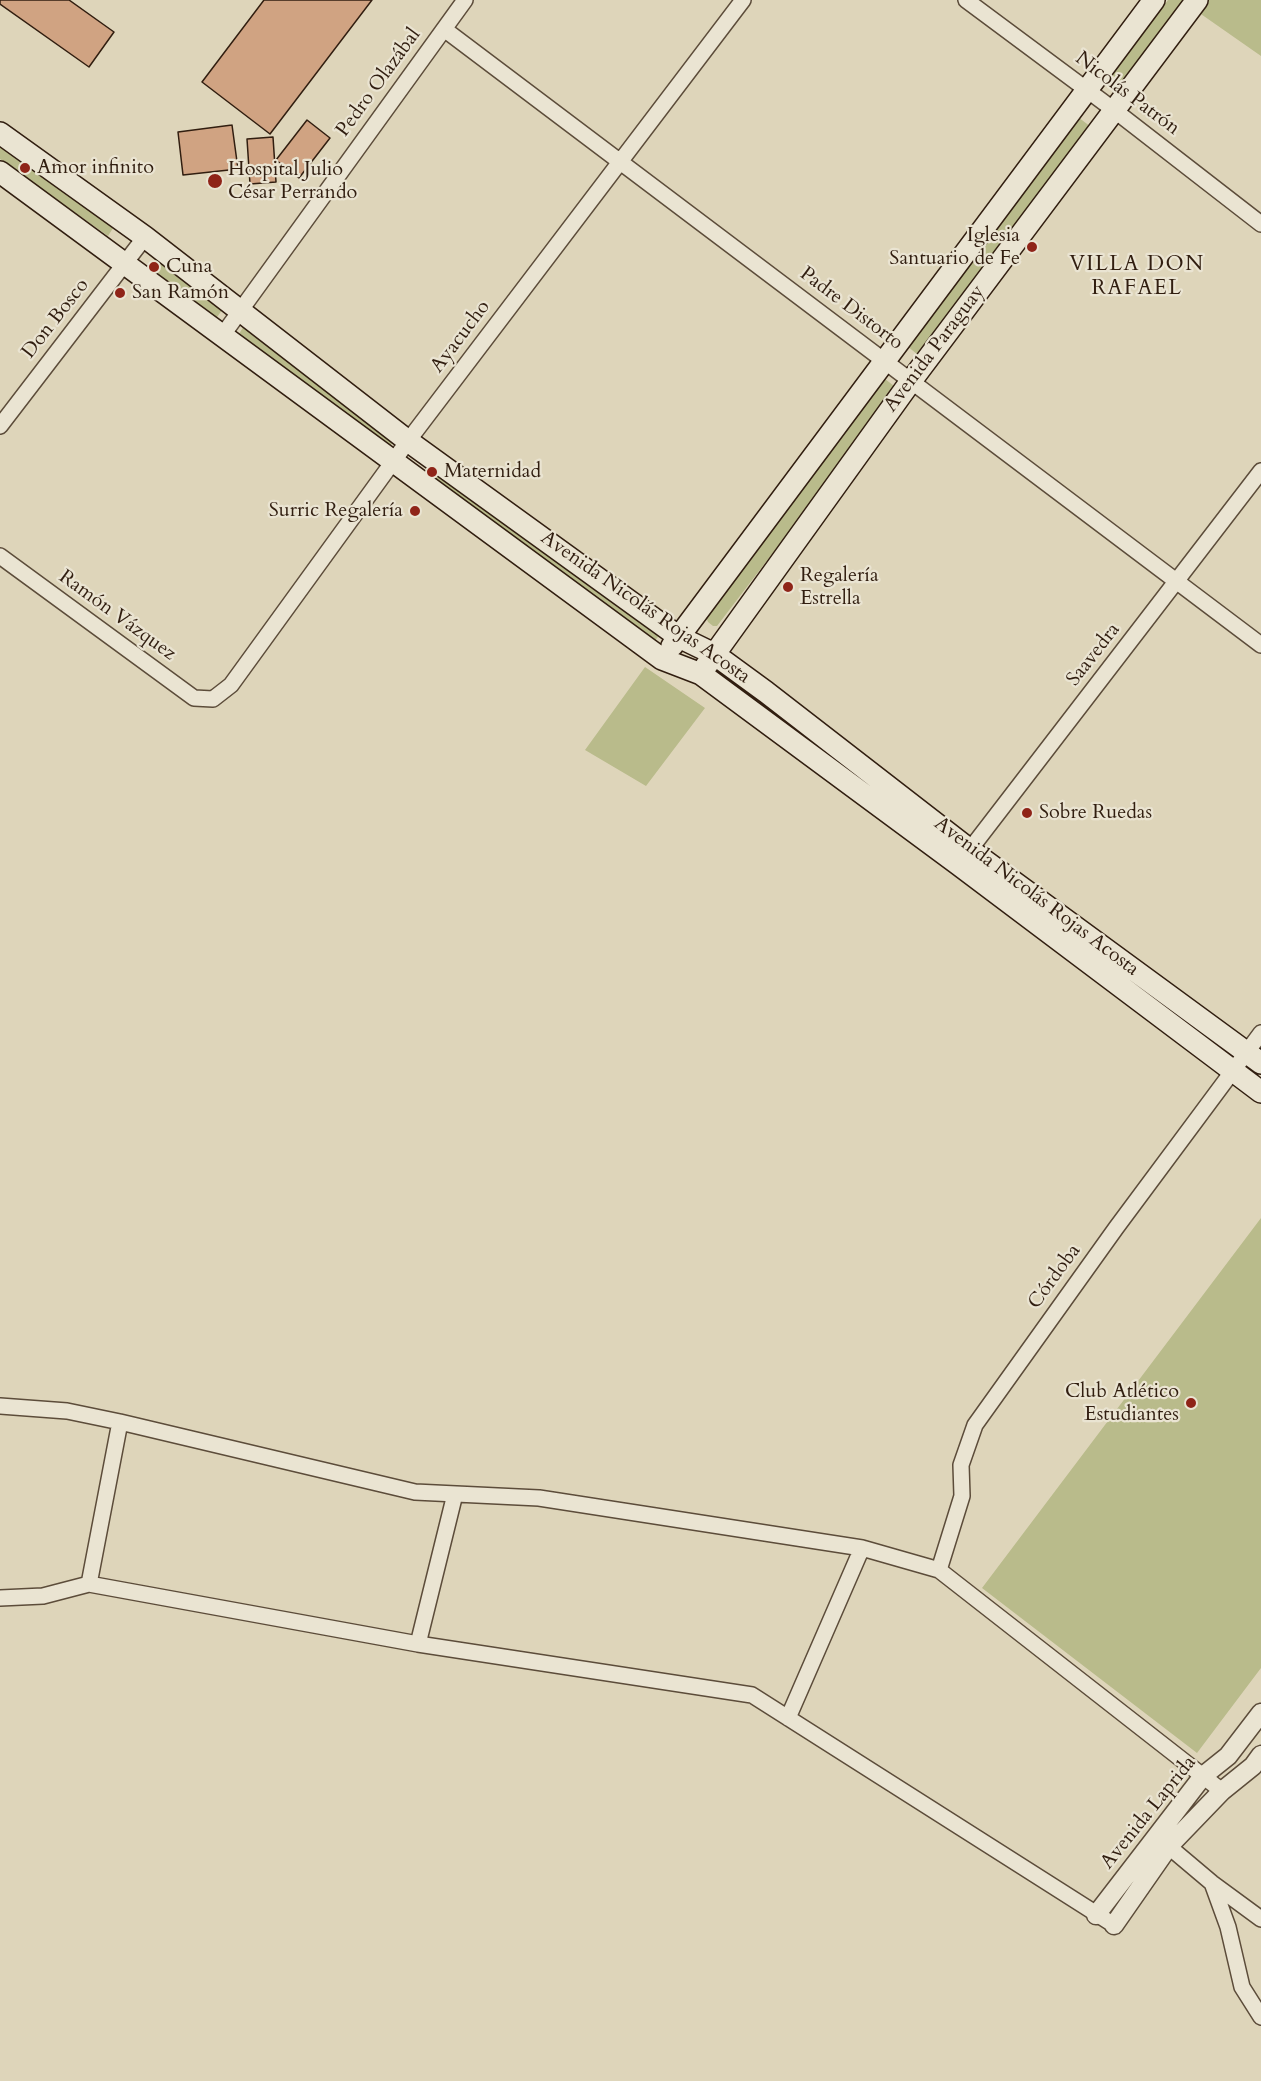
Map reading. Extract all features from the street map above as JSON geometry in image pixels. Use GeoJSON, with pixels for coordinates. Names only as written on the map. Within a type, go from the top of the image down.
{"type":"FeatureCollection","features":[{"type":"Feature","properties":{"kind":"main road","name":"Avenida Paraguay"},"geometry":{"type":"LineString","coordinates":[[663,659],[1154,0]]}},
{"type":"Feature","properties":{"kind":"main road","name":"Avenida Paraguay"},"geometry":{"type":"LineString","coordinates":[[701,674],[911,381],[1197,0]]}},
{"type":"Feature","properties":{"kind":"main road","name":"Avenida Nicolás Rojas Acosta"},"geometry":{"type":"LineString","coordinates":[[0,133],[145,237],[408,441],[679,637],[714,654],[766,692],[964,857],[1261,1092]]}},
{"type":"Feature","properties":{"kind":"main road","name":"Avenida Nicolás Rojas Acosta"},"geometry":{"type":"LineString","coordinates":[[0,172],[663,659],[701,674],[1254,1058]]}},
{"type":"Feature","properties":{"kind":"street","name":"Pedro Olazábal"},"geometry":{"type":"LineString","coordinates":[[222,336],[465,0]]}},
{"type":"Feature","properties":{"kind":"street","name":"Ayacucho"},"geometry":{"type":"LineString","coordinates":[[213,699],[231,685],[408,441],[742,0]]}},
{"type":"Feature","properties":{"kind":"street","name":"Nicolás Patrón"},"geometry":{"type":"LineString","coordinates":[[966,0],[1087,89],[1261,224]]}},
{"type":"Feature","properties":{"kind":"street","name":"Padre Distorto"},"geometry":{"type":"LineString","coordinates":[[444,29],[1261,645]]}},
{"type":"Feature","properties":{"kind":"street","name":"Don Bosco"},"geometry":{"type":"LineString","coordinates":[[0,426],[145,237]]}},
{"type":"Feature","properties":{"kind":"street","name":"Saavedra"},"geometry":{"type":"LineString","coordinates":[[964,857],[1261,471]]}},
{"type":"Feature","properties":{"kind":"street","name":"Ramón Vázquez"},"geometry":{"type":"LineString","coordinates":[[0,556],[194,698],[213,699]]}},
{"type":"Feature","properties":{"kind":"street","name":"Córdoba"},"geometry":{"type":"LineString","coordinates":[[939,1570],[962,1496],[961,1465],[975,1425],[1116,1228],[1233,1071],[1254,1058],[1261,1033]]}},
{"type":"Feature","properties":{"kind":"street"},"geometry":{"type":"LineString","coordinates":[[0,1406],[67,1411],[415,1492],[540,1498],[862,1548],[939,1570],[1222,1791]]}},
{"type":"Feature","properties":{"kind":"street"},"geometry":{"type":"LineString","coordinates":[[89,1584],[120,1422]]}},
{"type":"Feature","properties":{"kind":"street"},"geometry":{"type":"LineString","coordinates":[[418,1644],[454,1494]]}},
{"type":"Feature","properties":{"kind":"street"},"geometry":{"type":"LineString","coordinates":[[788,1718],[862,1548]]}},
{"type":"Feature","properties":{"kind":"street"},"geometry":{"type":"LineString","coordinates":[[0,1598],[43,1596],[89,1584],[418,1644],[752,1695],[1113,1925]]}},
{"type":"Feature","properties":{"kind":"street","name":"Avenida Laprida"},"geometry":{"type":"LineString","coordinates":[[1113,1925],[1203,1776],[1228,1756],[1261,1713]]}},
{"type":"Feature","properties":{"kind":"street","name":"Avenida Laprida"},"geometry":{"type":"LineString","coordinates":[[1096,1915],[1162,1841],[1253,1766],[1261,1755]]}},
{"type":"Feature","properties":{"kind":"street"},"geometry":{"type":"LineString","coordinates":[[1162,1841],[1261,1920]]}},
{"type":"Feature","properties":{"kind":"street"},"geometry":{"type":"LineString","coordinates":[[1212,1883],[1228,1927],[1242,1987],[1261,2017]]}},
{"type":"Feature","properties":{"kind":"green space"},"geometry":{"type":"Polygon","coordinates":[[[1168,0],[1188,0],[1124,84],[1112,75],[1168,0]]]}},
{"type":"Feature","properties":{"kind":"green space"},"geometry":{"type":"Polygon","coordinates":[[[1207,0],[1261,0],[1261,56],[1198,12],[1207,0]]]}},
{"type":"Feature","properties":{"kind":"green space"},"geometry":{"type":"Polygon","coordinates":[[[1078,117],[1091,127],[918,355],[906,345],[1078,117]]]}},
{"type":"Feature","properties":{"kind":"green space"},"geometry":{"type":"Polygon","coordinates":[[[0,143],[115,225],[108,236],[0,159],[0,143]]]}},
{"type":"Feature","properties":{"kind":"green space"},"geometry":{"type":"Polygon","coordinates":[[[155,259],[222,310],[215,320],[148,269],[155,259]]]}},
{"type":"Feature","properties":{"kind":"green space"},"geometry":{"type":"Polygon","coordinates":[[[247,321],[396,438],[388,449],[239,334],[247,321]]]}},
{"type":"Feature","properties":{"kind":"green space"},"geometry":{"type":"Polygon","coordinates":[[[885,379],[898,389],[717,626],[713,626],[706,617],[885,379]]]}},
{"type":"Feature","properties":{"kind":"green space"},"geometry":{"type":"Polygon","coordinates":[[[432,462],[661,633],[653,643],[424,472],[432,462]]]}},
{"type":"Feature","properties":{"kind":"green space"},"geometry":{"type":"Polygon","coordinates":[[[645,667],[705,708],[646,786],[585,750],[645,667]]]}},
{"type":"Feature","properties":{"kind":"green space","name":"Club Atlético Estudiantes"},"geometry":{"type":"Polygon","coordinates":[[[1261,1218],[1261,1668],[1197,1753],[982,1588],[1261,1218]]]}},
{"type":"Feature","properties":{"kind":"building"},"geometry":{"type":"Polygon","coordinates":[[[0,0],[69,0],[114,32],[89,67],[0,4],[0,0]]]}},
{"type":"Feature","properties":{"kind":"building"},"geometry":{"type":"Polygon","coordinates":[[[264,0],[372,0],[270,134],[202,82],[264,0]]]}},
{"type":"Feature","properties":{"kind":"building"},"geometry":{"type":"Polygon","coordinates":[[[307,120],[330,138],[299,178],[276,160],[307,120]]]}},
{"type":"Feature","properties":{"kind":"building"},"geometry":{"type":"Polygon","coordinates":[[[232,125],[238,169],[183,175],[178,132],[232,125]]]}},
{"type":"Feature","properties":{"kind":"building"},"geometry":{"type":"Polygon","coordinates":[[[273,137],[276,182],[250,184],[247,139],[273,137]]]}},
{"type":"Feature","properties":{"kind":"place","name":"Amor infinito"},"geometry":{"type":"Point","coordinates":[25,168]}},
{"type":"Feature","properties":{"kind":"place","name":"Hospital Julio César Perrando"},"geometry":{"type":"Point","coordinates":[215,181]}},
{"type":"Feature","properties":{"kind":"place","name":"Iglesia Santuario de Fe"},"geometry":{"type":"Point","coordinates":[1032,247]}},
{"type":"Feature","properties":{"kind":"place","name":"Cuna"},"geometry":{"type":"Point","coordinates":[154,267]}},
{"type":"Feature","properties":{"kind":"place","name":"San Ramón"},"geometry":{"type":"Point","coordinates":[120,293]}},
{"type":"Feature","properties":{"kind":"place","name":"Maternidad"},"geometry":{"type":"Point","coordinates":[432,472]}},
{"type":"Feature","properties":{"kind":"place","name":"Surric Regalería"},"geometry":{"type":"Point","coordinates":[415,511]}},
{"type":"Feature","properties":{"kind":"place","name":"Regalería Estrella"},"geometry":{"type":"Point","coordinates":[788,587]}},
{"type":"Feature","properties":{"kind":"place","name":"Sobre Ruedas"},"geometry":{"type":"Point","coordinates":[1027,813]}},
{"type":"Feature","properties":{"kind":"place","name":"Club Atlético Estudiantes"},"geometry":{"type":"Point","coordinates":[1191,1403]}},
{"type":"Feature","properties":{"kind":"district","name":"VILLA DON RAFAEL"},"geometry":{"type":"Point","coordinates":[1137,277]}}]}
